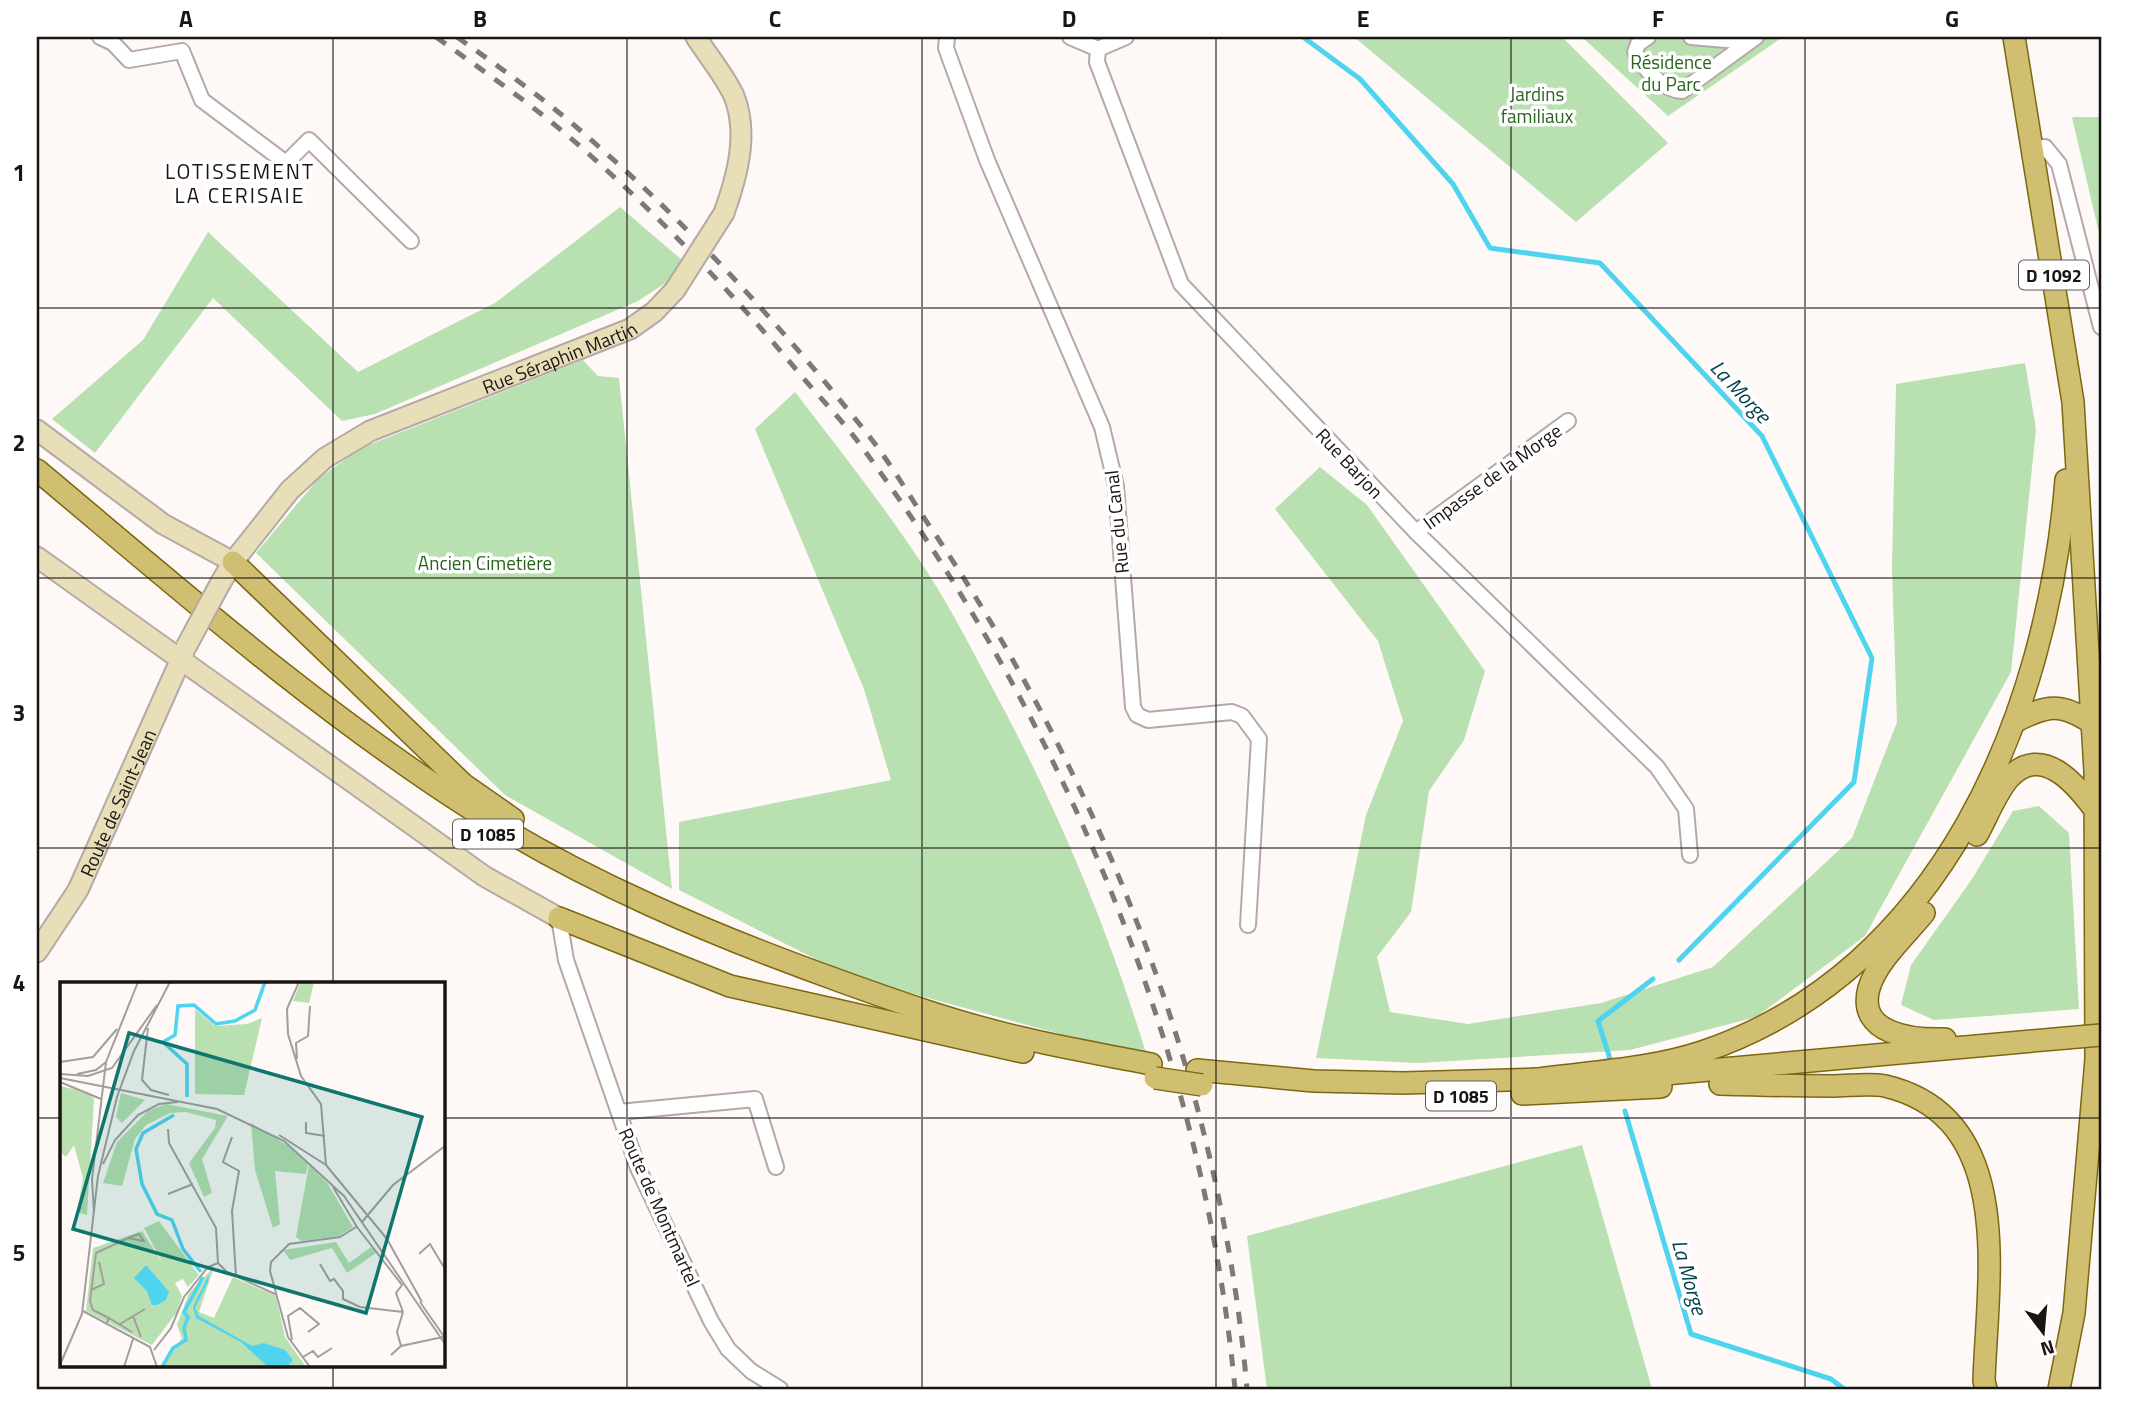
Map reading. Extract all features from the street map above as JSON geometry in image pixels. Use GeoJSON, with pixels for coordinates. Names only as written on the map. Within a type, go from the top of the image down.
{"type":"FeatureCollection","features":[{"type":"Feature","properties":{"kind":"main road","name":"D 1092"},"geometry":{"type":"LineString","coordinates":[[2014,37],[2073,402],[2092,723],[2099,1054]]}},
{"type":"Feature","properties":{"kind":"main road"},"geometry":{"type":"LineString","coordinates":[[1530,1080],[1642,1066],[1700,1053],[1752,1032],[1804,1005],[1874,949],[1921,895],[1962,833],[1998,765],[2029,682],[2044,625],[2063,515],[2073,402]]}},
{"type":"Feature","properties":{"kind":"main road","name":"D 1085"},"geometry":{"type":"LineString","coordinates":[[37,470],[297,688],[470,808],[538,848],[680,919],[765,954],[890,999],[1016,1037],[1153,1071]]}},
{"type":"Feature","properties":{"kind":"main road","name":"D 1085"},"geometry":{"type":"LineString","coordinates":[[37,488],[289,698],[369,757],[463,820],[582,887],[674,932],[760,967],[885,1012],[1013,1050],[1200,1078],[1402,1097],[1720,1084],[2067,1045],[2101,1035]]}},
{"type":"Feature","properties":{"kind":"main road"},"geometry":{"type":"LineString","coordinates":[[233,562],[463,784],[541,839],[680,919]]}},
{"type":"Feature","properties":{"kind":"main road"},"geometry":{"type":"LineString","coordinates":[[2014,722],[2051,708],[2070,709],[2092,723]]}},
{"type":"Feature","properties":{"kind":"main road"},"geometry":{"type":"LineString","coordinates":[[2067,1045],[1897,1036],[1880,1026],[1867,1004],[1870,987],[1884,962],[1936,899],[1967,853],[2009,778],[2023,768],[2043,763],[2076,784],[2095,810]]}},
{"type":"Feature","properties":{"kind":"main road"},"geometry":{"type":"LineString","coordinates":[[559,918],[730,986],[1013,1050]]}},
{"type":"Feature","properties":{"kind":"main road","name":"D 1085"},"geometry":{"type":"LineString","coordinates":[[1200,1078],[1403,1083],[1530,1080],[1719,1071],[2067,1045],[2099,1054]]}},
{"type":"Feature","properties":{"kind":"main road"},"geometry":{"type":"LineString","coordinates":[[2059,1389],[2074,1313],[2099,1054]]}},
{"type":"Feature","properties":{"kind":"main road"},"geometry":{"type":"LineString","coordinates":[[1720,1084],[1884,1086],[1914,1097],[1945,1117],[1973,1160],[1989,1217],[1984,1381],[1986,1389]]}},
{"type":"Feature","properties":{"kind":"street"},"geometry":{"type":"LineString","coordinates":[[100,37],[113,43],[129,60],[182,51],[201,100],[286,163],[309,140],[411,240]]}},
{"type":"Feature","properties":{"kind":"street","name":"Rue Séraphin Martin"},"geometry":{"type":"LineString","coordinates":[[221,582],[233,562],[289,490],[325,458],[370,432],[630,329],[654,312],[676,289],[724,213],[740,158],[740,121],[734,96],[696,37]]}},
{"type":"Feature","properties":{"kind":"street","name":"Rue du Canal"},"geometry":{"type":"LineString","coordinates":[[947,37],[946,48],[986,160],[1102,427],[1116,486],[1133,707],[1137,715],[1149,720],[1232,712],[1242,716],[1259,738],[1248,925]]}},
{"type":"Feature","properties":{"kind":"street"},"geometry":{"type":"LineString","coordinates":[[1070,37],[1098,49],[1126,37]]}},
{"type":"Feature","properties":{"kind":"street"},"geometry":{"type":"LineString","coordinates":[[1648,37],[1638,44],[1635,52],[1643,65],[1671,90],[1682,91],[1753,39]]}},
{"type":"Feature","properties":{"kind":"street"},"geometry":{"type":"LineString","coordinates":[[1691,37],[1753,39]]}},
{"type":"Feature","properties":{"kind":"street","name":"Rue Barjon"},"geometry":{"type":"LineString","coordinates":[[1098,49],[1097,62],[1181,284],[1416,532],[1657,767],[1686,809],[1690,855]]}},
{"type":"Feature","properties":{"kind":"street"},"geometry":{"type":"LineString","coordinates":[[2033,148],[2045,147],[2059,164],[2101,327]]}},
{"type":"Feature","properties":{"kind":"street","name":"Impasse de la Morge"},"geometry":{"type":"LineString","coordinates":[[1416,532],[1568,421]]}},
{"type":"Feature","properties":{"kind":"street"},"geometry":{"type":"LineString","coordinates":[[37,430],[163,524],[233,562]]}},
{"type":"Feature","properties":{"kind":"street"},"geometry":{"type":"LineString","coordinates":[[37,557],[183,654],[484,876],[559,918]]}},
{"type":"Feature","properties":{"kind":"street","name":"Route de Saint-Jean"},"geometry":{"type":"LineString","coordinates":[[37,952],[78,890],[183,654],[221,582]]}},
{"type":"Feature","properties":{"kind":"street","name":"Route de Montmartel"},"geometry":{"type":"LineString","coordinates":[[559,918],[566,960],[638,1168],[710,1321],[728,1349],[751,1371],[780,1389]]}},
{"type":"Feature","properties":{"kind":"street"},"geometry":{"type":"LineString","coordinates":[[619,1112],[755,1100],[776,1167]]}},
{"type":"Feature","properties":{"kind":"green space","name":"Jardins familiaux"},"geometry":{"type":"Polygon","coordinates":[[[1354,37],[1562,37],[1668,143],[1576,222],[1354,37]]]}},
{"type":"Feature","properties":{"kind":"green space","name":"Résidence du Parc"},"geometry":{"type":"Polygon","coordinates":[[[1582,37],[1783,37],[1668,116],[1582,37]]]}},
{"type":"Feature","properties":{"kind":"green space"},"geometry":{"type":"Polygon","coordinates":[[[2072,117],[2101,117],[2101,242],[2072,117]]]}},
{"type":"Feature","properties":{"kind":"green space"},"geometry":{"type":"Polygon","coordinates":[[[620,207],[682,260],[670,280],[638,301],[375,414],[342,421],[213,298],[95,453],[52,419],[143,340],[208,232],[358,372],[495,303],[620,207]]]}},
{"type":"Feature","properties":{"kind":"green space","name":"Ancien Cimetière"},"geometry":{"type":"Polygon","coordinates":[[[583,360],[598,376],[619,378],[672,889],[505,795],[256,553],[318,479],[361,448],[583,360]]]}},
{"type":"Feature","properties":{"kind":"green space"},"geometry":{"type":"Polygon","coordinates":[[[2025,363],[2036,429],[2011,672],[1865,936],[1756,1017],[1630,1050],[1418,1063],[1316,1058],[1366,815],[1403,721],[1378,641],[1275,509],[1320,467],[1367,505],[1485,671],[1464,740],[1429,791],[1411,912],[1377,957],[1390,1012],[1468,1024],[1601,1003],[1713,967],[1852,838],[1897,722],[1892,569],[1896,384],[2025,363]]]}},
{"type":"Feature","properties":{"kind":"green space"},"geometry":{"type":"Polygon","coordinates":[[[795,392],[877,500],[924,567],[957,621],[1056,815],[1096,908],[1146,1053],[1064,1035],[851,977],[679,890],[679,822],[891,780],[864,689],[755,429],[795,392]]]}},
{"type":"Feature","properties":{"kind":"green space"},"geometry":{"type":"Polygon","coordinates":[[[2039,806],[2069,833],[2079,1009],[1934,1020],[1901,1005],[1911,965],[1972,879],[2013,811],[2039,806]]]}},
{"type":"Feature","properties":{"kind":"green space"},"geometry":{"type":"Polygon","coordinates":[[[1582,1145],[1652,1389],[1267,1389],[1247,1236],[1582,1145]]]}},
{"type":"Feature","properties":{"kind":"waterway","name":"La Morge"},"geometry":{"type":"LineString","coordinates":[[1303,37],[1360,79],[1453,184],[1490,248],[1600,263],[1762,436],[1872,658],[1854,782],[1679,960]]}},
{"type":"Feature","properties":{"kind":"waterway","name":"La Morge"},"geometry":{"type":"LineString","coordinates":[[1610,1059],[1598,1021],[1653,979]]}},
{"type":"Feature","properties":{"kind":"waterway","name":"La Morge"},"geometry":{"type":"LineString","coordinates":[[1625,1111],[1691,1334],[1831,1379],[1844,1389]]}},
{"type":"Feature","properties":{"kind":"railway"},"geometry":{"type":"LineString","coordinates":[[436,37],[573,140],[673,234],[750,316],[862,447],[934,552],[1001,662],[1060,776],[1112,894],[1156,1014],[1191,1137],[1218,1262],[1235,1389]]}},
{"type":"Feature","properties":{"kind":"railway"},"geometry":{"type":"LineString","coordinates":[[457,37],[581,131],[635,179],[740,285],[878,448],[997,634],[1053,734],[1102,838],[1145,944],[1182,1053],[1211,1164],[1233,1276],[1247,1389]]}},
{"type":"Feature","properties":{"kind":"district","name":"LOTISSEMENT LA CERISAIE"},"geometry":{"type":"Point","coordinates":[240,183]}}]}
